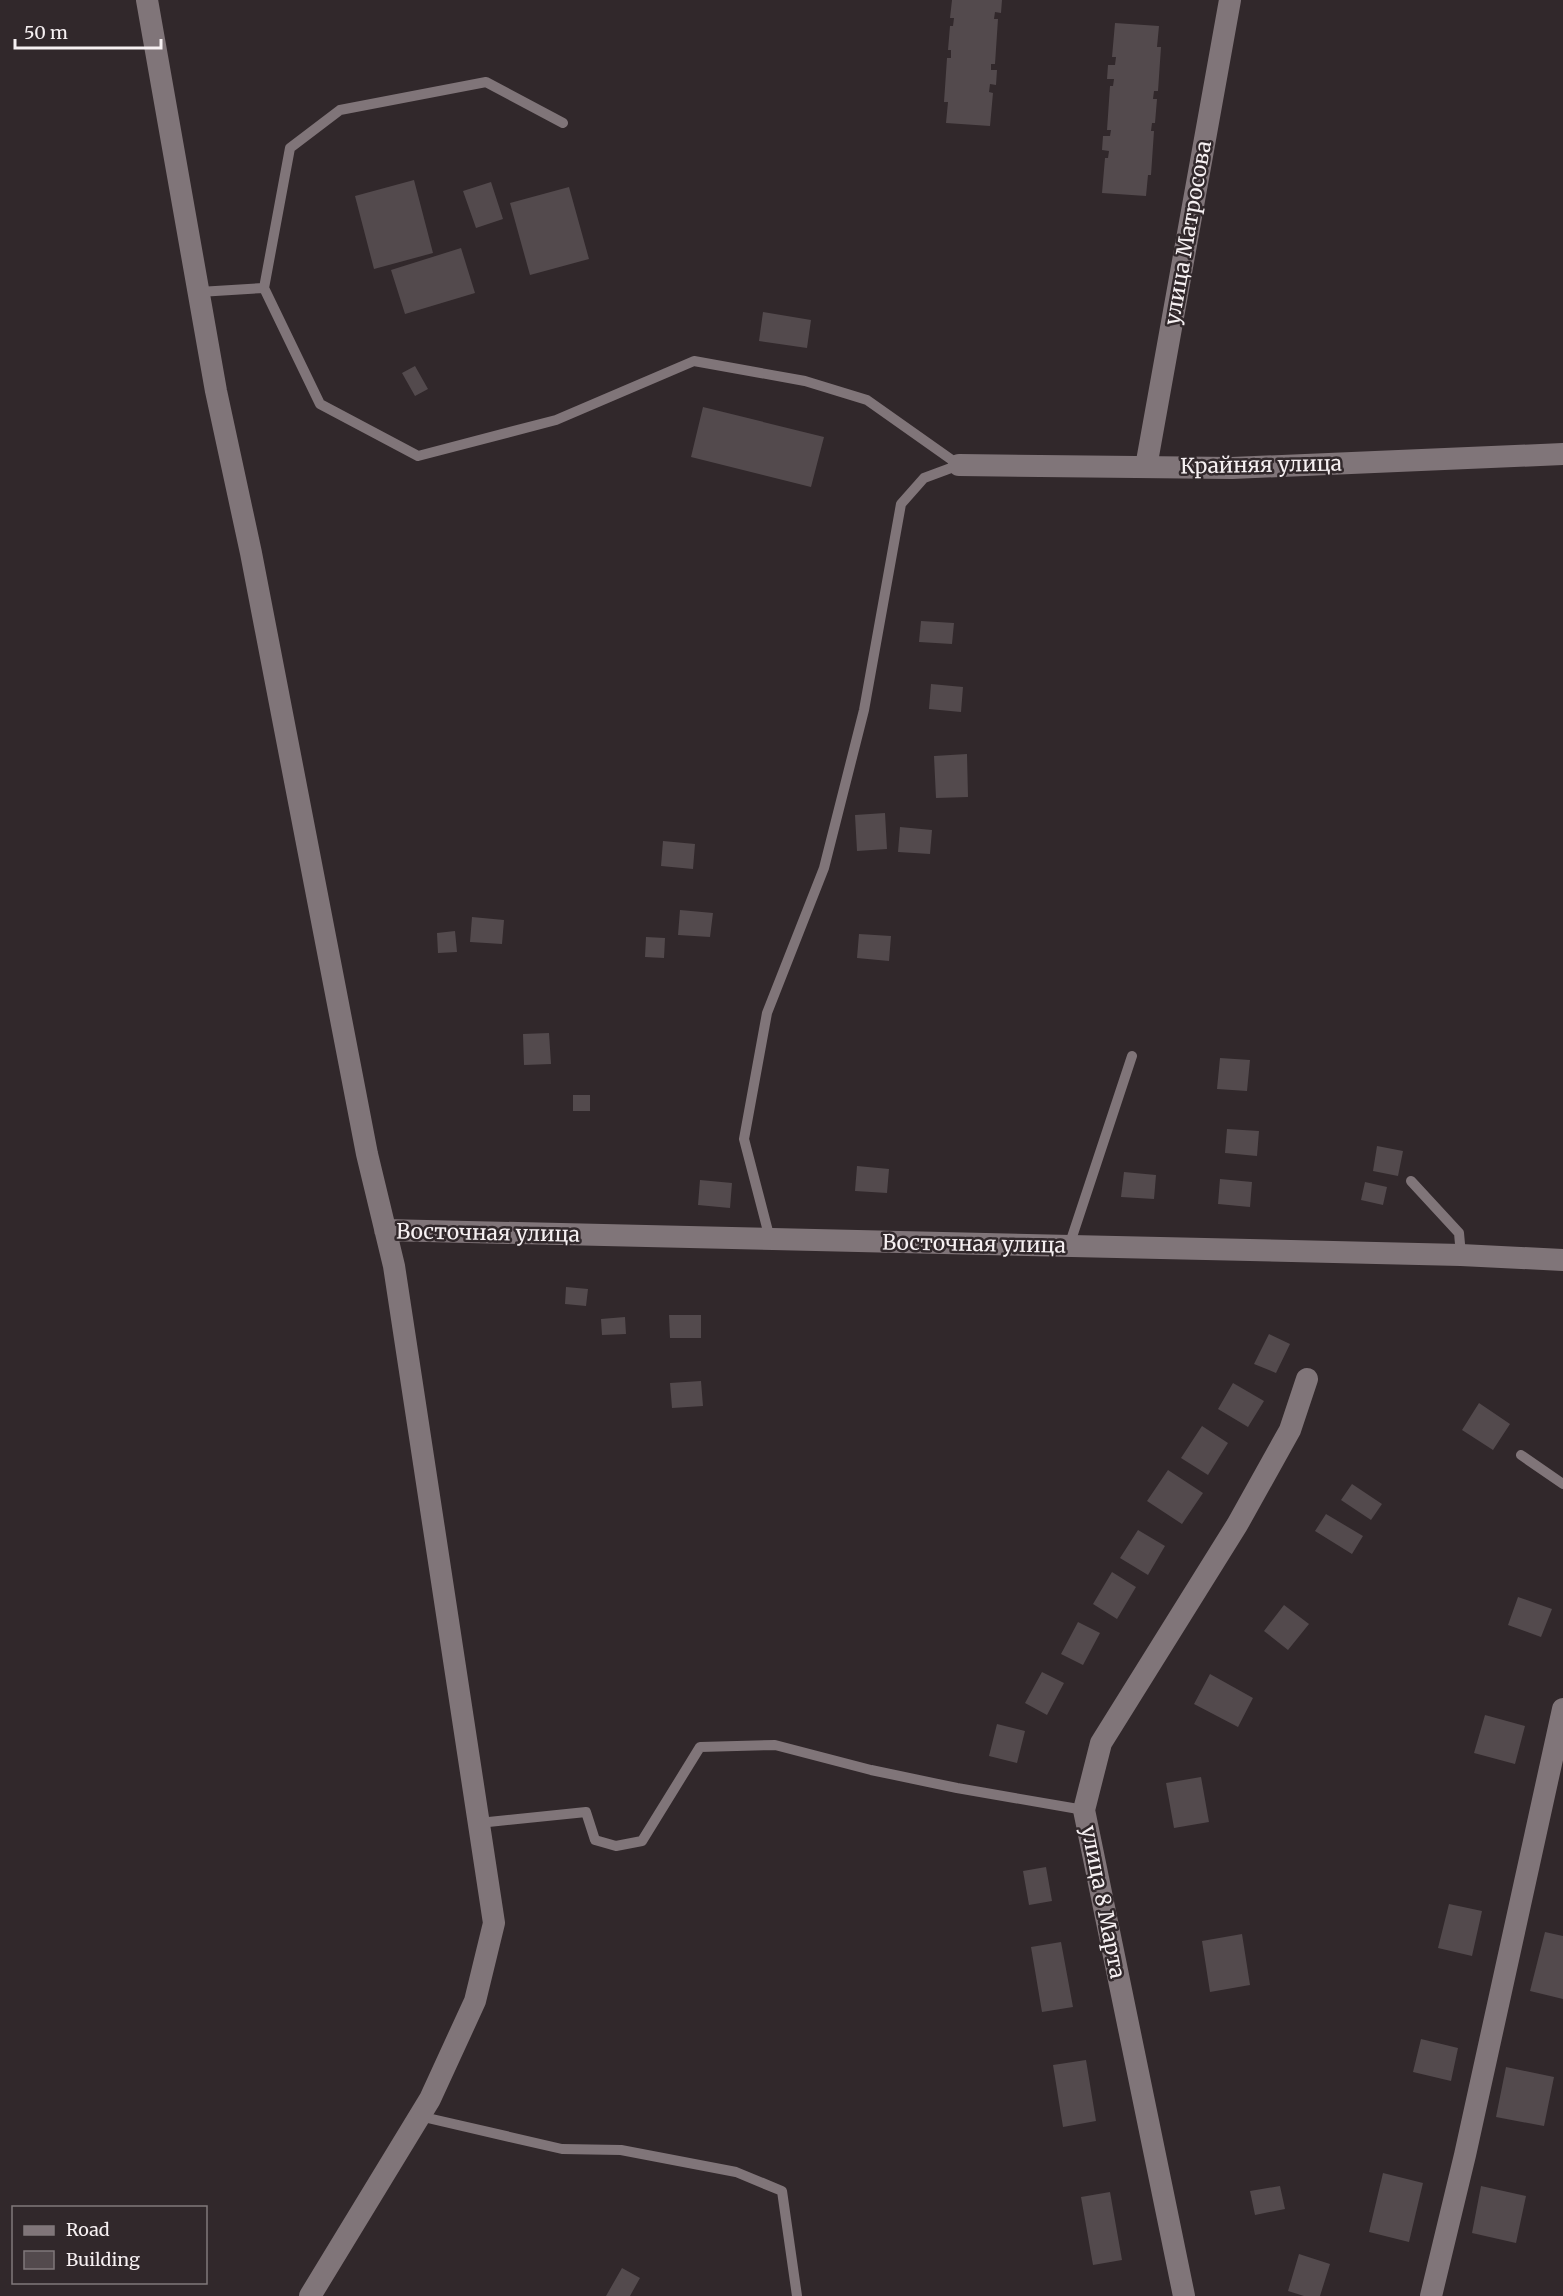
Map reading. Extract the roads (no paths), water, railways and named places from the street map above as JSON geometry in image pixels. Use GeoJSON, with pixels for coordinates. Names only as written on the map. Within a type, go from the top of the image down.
{"type":"FeatureCollection","features":[{"type":"Feature","properties":{"kind":"street"},"geometry":{"type":"LineString","coordinates":[[147,0],[216,391],[251,553],[367,1155],[394,1266],[494,1923],[475,2001],[430,2099],[310,2296]]}},
{"type":"Feature","properties":{"kind":"street","name":"улица Матросова"},"geometry":{"type":"LineString","coordinates":[[1146,467],[1230,0]]}},
{"type":"Feature","properties":{"kind":"street","name":"Крайняя улица"},"geometry":{"type":"LineString","coordinates":[[959,465],[1232,468],[1563,454]]}},
{"type":"Feature","properties":{"kind":"street","name":"Восточная улица"},"geometry":{"type":"LineString","coordinates":[[385,1230],[1461,1255],[1563,1260]]}},
{"type":"Feature","properties":{"kind":"street","name":"улица 8 Марта"},"geometry":{"type":"LineString","coordinates":[[1184,2296],[1084,1810],[1101,1743],[1242,1515],[1290,1430],[1307,1379]]}},
{"type":"Feature","properties":{"kind":"street"},"geometry":{"type":"LineString","coordinates":[[1431,2296],[1465,2155],[1563,1709]]}},
{"type":"Feature","properties":{"kind":"lane"},"geometry":{"type":"LineString","coordinates":[[563,123],[486,82],[340,110],[290,148],[264,288],[320,404],[418,456],[556,420],[694,361],[805,381],[867,400],[959,465]]}},
{"type":"Feature","properties":{"kind":"lane"},"geometry":{"type":"LineString","coordinates":[[199,292],[264,288]]}},
{"type":"Feature","properties":{"kind":"lane"},"geometry":{"type":"LineString","coordinates":[[770,1239],[744,1139],[767,1013],[824,867],[864,710],[901,504],[924,478],[959,465]]}},
{"type":"Feature","properties":{"kind":"lane"},"geometry":{"type":"LineString","coordinates":[[1069,1246],[1132,1056]]}},
{"type":"Feature","properties":{"kind":"lane"},"geometry":{"type":"LineString","coordinates":[[1411,1181],[1459,1233],[1461,1255]]}},
{"type":"Feature","properties":{"kind":"lane"},"geometry":{"type":"LineString","coordinates":[[1521,1455],[1563,1484]]}},
{"type":"Feature","properties":{"kind":"lane"},"geometry":{"type":"LineString","coordinates":[[479,1822],[586,1812],[595,1840],[616,1846],[642,1841],[700,1748],[775,1745],[914,1779],[1084,1810]]}},
{"type":"Feature","properties":{"kind":"lane"},"geometry":{"type":"LineString","coordinates":[[419,2116],[562,2149],[621,2150],[736,2172],[782,2191],[797,2296]]}}]}
